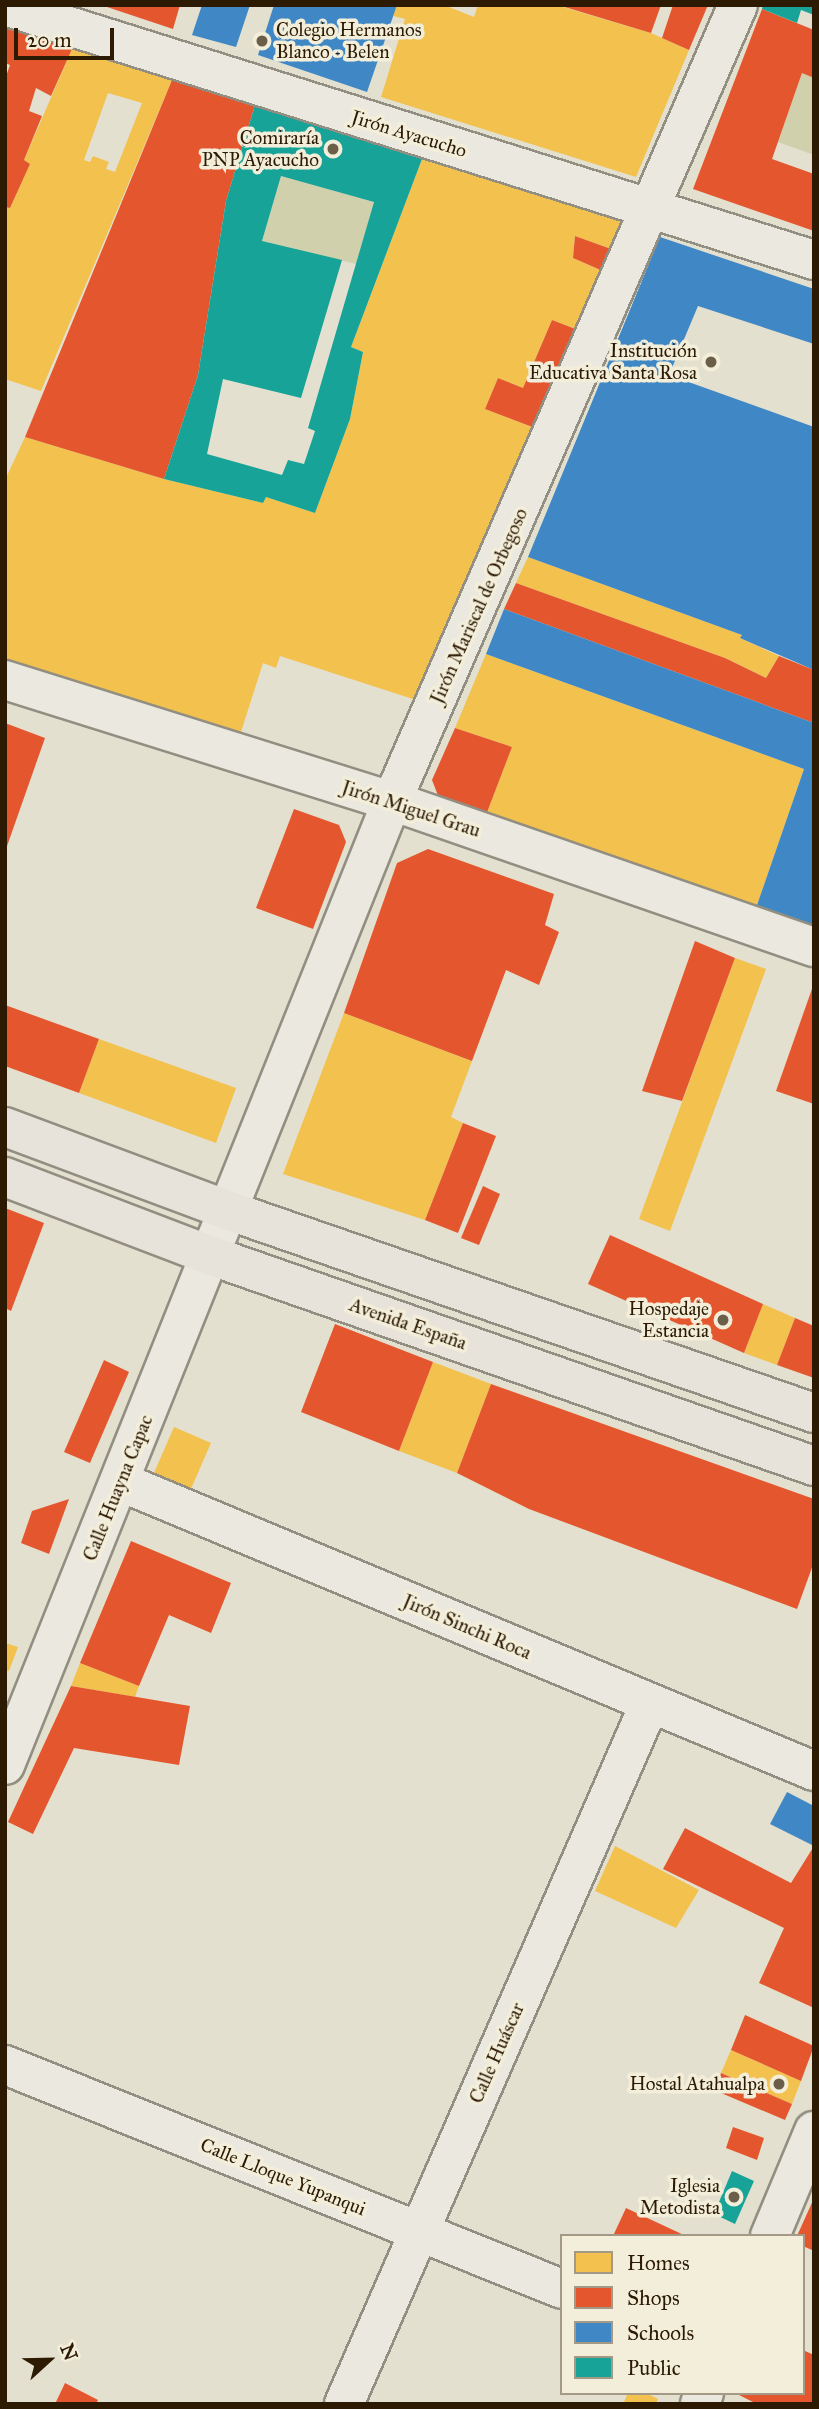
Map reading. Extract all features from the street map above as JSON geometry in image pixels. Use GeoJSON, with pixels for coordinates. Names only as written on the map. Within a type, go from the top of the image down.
{"type":"FeatureCollection","features":[{"type":"Feature","properties":{"kind":"main road"},"geometry":{"type":"LineString","coordinates":[[5,1127],[230,1211],[814,1413]]}},
{"type":"Feature","properties":{"kind":"main road","name":"Avenida España"},"geometry":{"type":"LineString","coordinates":[[5,1177],[212,1256],[814,1466]]}},
{"type":"Feature","properties":{"kind":"street","name":"Jirón Mariscal de Orbegoso"},"geometry":{"type":"LineString","coordinates":[[230,1211],[392,802],[653,211],[738,5]]}},
{"type":"Feature","properties":{"kind":"street","name":"Jirón Ayacucho"},"geometry":{"type":"LineString","coordinates":[[5,6],[814,260]]}},
{"type":"Feature","properties":{"kind":"street","name":"Jirón Miguel Grau"},"geometry":{"type":"LineString","coordinates":[[5,680],[392,802],[814,947]]}},
{"type":"Feature","properties":{"kind":"street","name":"Calle Huayna Capac"},"geometry":{"type":"LineString","coordinates":[[7,1754],[121,1482],[230,1211]]}},
{"type":"Feature","properties":{"kind":"street","name":"Jirón Sinchi Roca"},"geometry":{"type":"LineString","coordinates":[[121,1482],[814,1771]]}},
{"type":"Feature","properties":{"kind":"street","name":"Calle Huáscar"},"geometry":{"type":"LineString","coordinates":[[344,2404],[650,1703]]}},
{"type":"Feature","properties":{"kind":"street","name":"Calle Lloque Yupanqui"},"geometry":{"type":"LineString","coordinates":[[5,2065],[560,2288]]}},
{"type":"Feature","properties":{"kind":"street"},"geometry":{"type":"LineString","coordinates":[[771,2234],[814,2131]]}},
{"type":"Feature","properties":{"kind":"green space"},"geometry":{"type":"Polygon","coordinates":[[[802,73],[814,78],[814,155],[778,142],[802,73]]]}},
{"type":"Feature","properties":{"kind":"green space"},"geometry":{"type":"Polygon","coordinates":[[[281,176],[374,202],[356,264],[262,241],[281,176]]]}},
{"type":"Feature","properties":{"kind":"building: Homes"},"geometry":{"type":"Polygon","coordinates":[[[397,5],[444,5],[474,17],[478,5],[556,5],[651,33],[689,50],[636,177],[381,97],[405,19],[393,16],[397,5]]]}},
{"type":"Feature","properties":{"kind":"building: Homes"},"geometry":{"type":"Polygon","coordinates":[[[72,49],[172,80],[41,391],[5,379],[5,207],[10,208],[30,164],[24,160],[72,49]],[[108,93],[84,160],[90,162],[93,156],[109,162],[106,169],[115,172],[142,103],[108,93]]]}},
{"type":"Feature","properties":{"kind":"building: Homes"},"geometry":{"type":"Polygon","coordinates":[[[422,159],[624,222],[611,249],[575,236],[573,258],[603,271],[578,330],[552,320],[523,388],[498,378],[485,409],[535,428],[419,701],[280,656],[276,668],[263,663],[240,735],[5,659],[5,480],[25,437],[164,479],[263,503],[266,497],[315,513],[350,419],[363,352],[351,347],[422,159]]]}},
{"type":"Feature","properties":{"kind":"building: Homes"},"geometry":{"type":"Polygon","coordinates":[[[528,557],[742,635],[740,638],[779,656],[766,678],[725,658],[516,583],[528,557]]]}},
{"type":"Feature","properties":{"kind":"building: Homes"},"geometry":{"type":"Polygon","coordinates":[[[486,654],[804,769],[756,908],[486,815],[512,747],[455,728],[486,654]]]}},
{"type":"Feature","properties":{"kind":"building: Homes"},"geometry":{"type":"Polygon","coordinates":[[[735,958],[766,969],[670,1231],[639,1219],[735,958]]]}},
{"type":"Feature","properties":{"kind":"building: Homes"},"geometry":{"type":"Polygon","coordinates":[[[344,1013],[472,1061],[451,1117],[463,1123],[425,1220],[283,1174],[344,1013]]]}},
{"type":"Feature","properties":{"kind":"building: Homes"},"geometry":{"type":"Polygon","coordinates":[[[99,1039],[236,1088],[216,1143],[79,1093],[99,1039]]]}},
{"type":"Feature","properties":{"kind":"building: Homes"},"geometry":{"type":"Polygon","coordinates":[[[763,1304],[795,1318],[777,1365],[744,1353],[763,1304]]]}},
{"type":"Feature","properties":{"kind":"building: Homes"},"geometry":{"type":"Polygon","coordinates":[[[433,1362],[491,1384],[457,1473],[399,1451],[433,1362]]]}},
{"type":"Feature","properties":{"kind":"building: Homes"},"geometry":{"type":"Polygon","coordinates":[[[174,1427],[211,1443],[187,1498],[150,1482],[174,1427]]]}},
{"type":"Feature","properties":{"kind":"building: Homes"},"geometry":{"type":"Polygon","coordinates":[[[5,1643],[18,1647],[9,1671],[5,1670],[5,1643]]]}},
{"type":"Feature","properties":{"kind":"building: Homes"},"geometry":{"type":"Polygon","coordinates":[[[80,1663],[139,1686],[135,1697],[71,1686],[80,1663]]]}},
{"type":"Feature","properties":{"kind":"building: Homes"},"geometry":{"type":"Polygon","coordinates":[[[615,1846],[699,1890],[676,1928],[595,1891],[615,1846]]]}},
{"type":"Feature","properties":{"kind":"building: Homes"},"geometry":{"type":"Polygon","coordinates":[[[731,2050],[801,2081],[792,2104],[721,2073],[731,2050]]]}},
{"type":"Feature","properties":{"kind":"building: Homes"},"geometry":{"type":"Polygon","coordinates":[[[627,2395],[650,2395],[658,2399],[656,2404],[623,2404],[627,2395]]]}},
{"type":"Feature","properties":{"kind":"building: Shops"},"geometry":{"type":"Polygon","coordinates":[[[101,5],[180,5],[173,29],[101,5]]]}},
{"type":"Feature","properties":{"kind":"building: Shops"},"geometry":{"type":"Polygon","coordinates":[[[558,5],[661,5],[651,33],[558,5]]]}},
{"type":"Feature","properties":{"kind":"building: Shops"},"geometry":{"type":"Polygon","coordinates":[[[673,5],[708,5],[689,50],[662,38],[673,5]]]}},
{"type":"Feature","properties":{"kind":"building: Shops"},"geometry":{"type":"Polygon","coordinates":[[[762,9],[814,30],[814,78],[802,73],[772,159],[814,174],[814,231],[693,189],[762,9]]]}},
{"type":"Feature","properties":{"kind":"building: Shops"},"geometry":{"type":"Polygon","coordinates":[[[5,26],[72,49],[51,96],[36,88],[29,111],[42,116],[24,160],[30,164],[10,208],[5,207],[5,79],[10,65],[5,63],[5,26]]]}},
{"type":"Feature","properties":{"kind":"building: Shops"},"geometry":{"type":"Polygon","coordinates":[[[172,80],[255,105],[226,201],[198,375],[164,479],[25,437],[172,80]]]}},
{"type":"Feature","properties":{"kind":"building: Shops"},"geometry":{"type":"Polygon","coordinates":[[[575,236],[611,249],[603,271],[573,258],[575,236]]]}},
{"type":"Feature","properties":{"kind":"building: Shops"},"geometry":{"type":"Polygon","coordinates":[[[552,320],[578,330],[535,428],[485,409],[498,378],[523,388],[552,320]]]}},
{"type":"Feature","properties":{"kind":"building: Shops"},"geometry":{"type":"Polygon","coordinates":[[[516,583],[725,658],[766,678],[779,656],[814,670],[814,723],[504,609],[516,583]]]}},
{"type":"Feature","properties":{"kind":"building: Shops"},"geometry":{"type":"Polygon","coordinates":[[[5,723],[45,738],[6,849],[5,849],[5,723]]]}},
{"type":"Feature","properties":{"kind":"building: Shops"},"geometry":{"type":"Polygon","coordinates":[[[455,728],[512,747],[486,815],[439,798],[432,780],[455,728]]]}},
{"type":"Feature","properties":{"kind":"building: Shops"},"geometry":{"type":"Polygon","coordinates":[[[294,809],[339,825],[346,842],[313,929],[256,908],[294,809]]]}},
{"type":"Feature","properties":{"kind":"building: Shops"},"geometry":{"type":"Polygon","coordinates":[[[428,849],[554,894],[545,925],[559,932],[539,985],[506,970],[472,1061],[344,1013],[397,863],[428,849]]]}},
{"type":"Feature","properties":{"kind":"building: Shops"},"geometry":{"type":"Polygon","coordinates":[[[695,941],[735,958],[682,1101],[642,1091],[695,941]]]}},
{"type":"Feature","properties":{"kind":"building: Shops"},"geometry":{"type":"Polygon","coordinates":[[[814,986],[814,1104],[776,1091],[814,986]]]}},
{"type":"Feature","properties":{"kind":"building: Shops"},"geometry":{"type":"Polygon","coordinates":[[[5,1005],[99,1039],[79,1093],[5,1066],[5,1005]]]}},
{"type":"Feature","properties":{"kind":"building: Shops"},"geometry":{"type":"Polygon","coordinates":[[[463,1123],[496,1136],[458,1233],[425,1220],[463,1123]]]}},
{"type":"Feature","properties":{"kind":"building: Shops"},"geometry":{"type":"Polygon","coordinates":[[[483,1186],[500,1194],[479,1245],[461,1238],[483,1186]]]}},
{"type":"Feature","properties":{"kind":"building: Shops"},"geometry":{"type":"Polygon","coordinates":[[[5,1208],[44,1223],[11,1311],[5,1308],[5,1208]]]}},
{"type":"Feature","properties":{"kind":"building: Shops"},"geometry":{"type":"Polygon","coordinates":[[[610,1235],[763,1304],[744,1353],[588,1284],[610,1235]]]}},
{"type":"Feature","properties":{"kind":"building: Shops"},"geometry":{"type":"Polygon","coordinates":[[[795,1318],[814,1326],[814,1378],[777,1365],[795,1318]]]}},
{"type":"Feature","properties":{"kind":"building: Shops"},"geometry":{"type":"Polygon","coordinates":[[[335,1324],[433,1362],[399,1451],[301,1412],[335,1324]]]}},
{"type":"Feature","properties":{"kind":"building: Shops"},"geometry":{"type":"Polygon","coordinates":[[[104,1360],[129,1372],[90,1463],[64,1452],[104,1360]]]}},
{"type":"Feature","properties":{"kind":"building: Shops"},"geometry":{"type":"Polygon","coordinates":[[[491,1384],[814,1499],[814,1562],[797,1609],[529,1509],[457,1473],[491,1384]]]}},
{"type":"Feature","properties":{"kind":"building: Shops"},"geometry":{"type":"Polygon","coordinates":[[[69,1499],[49,1554],[21,1543],[32,1511],[69,1499]]]}},
{"type":"Feature","properties":{"kind":"building: Shops"},"geometry":{"type":"Polygon","coordinates":[[[131,1541],[231,1583],[211,1633],[169,1615],[139,1686],[80,1663],[131,1541]]]}},
{"type":"Feature","properties":{"kind":"building: Shops"},"geometry":{"type":"Polygon","coordinates":[[[71,1686],[190,1706],[179,1765],[74,1748],[33,1834],[8,1822],[71,1686]]]}},
{"type":"Feature","properties":{"kind":"building: Shops"},"geometry":{"type":"Polygon","coordinates":[[[685,1828],[791,1883],[814,1846],[814,2008],[759,1983],[784,1928],[663,1869],[685,1828]]]}},
{"type":"Feature","properties":{"kind":"building: Shops"},"geometry":{"type":"Polygon","coordinates":[[[745,2015],[814,2046],[801,2081],[731,2050],[745,2015]]]}},
{"type":"Feature","properties":{"kind":"building: Shops"},"geometry":{"type":"Polygon","coordinates":[[[721,2073],[792,2104],[785,2120],[714,2090],[721,2073]]]}},
{"type":"Feature","properties":{"kind":"building: Shops"},"geometry":{"type":"Polygon","coordinates":[[[733,2127],[764,2138],[757,2160],[726,2148],[733,2127]]]}},
{"type":"Feature","properties":{"kind":"building: Shops"},"geometry":{"type":"Polygon","coordinates":[[[814,2198],[814,2251],[805,2247],[805,2234],[798,2234],[814,2198]]]}},
{"type":"Feature","properties":{"kind":"building: Shops"},"geometry":{"type":"Polygon","coordinates":[[[626,2208],[682,2234],[614,2234],[626,2208]]]}},
{"type":"Feature","properties":{"kind":"building: Shops"},"geometry":{"type":"Polygon","coordinates":[[[805,2351],[814,2355],[814,2404],[757,2404],[739,2395],[805,2395],[805,2351]]]}},
{"type":"Feature","properties":{"kind":"building: Shops"},"geometry":{"type":"Polygon","coordinates":[[[65,2383],[98,2400],[96,2404],[55,2404],[65,2383]]]}},
{"type":"Feature","properties":{"kind":"building: Schools"},"geometry":{"type":"Polygon","coordinates":[[[202,5],[250,5],[236,47],[192,35],[202,5]]]}},
{"type":"Feature","properties":{"kind":"building: Schools"},"geometry":{"type":"Polygon","coordinates":[[[274,5],[397,5],[367,92],[258,55],[274,5]]]}},
{"type":"Feature","properties":{"kind":"building: Schools"},"geometry":{"type":"Polygon","coordinates":[[[660,237],[814,289],[814,344],[698,306],[669,375],[814,427],[814,670],[740,638],[742,635],[528,557],[660,237]]]}},
{"type":"Feature","properties":{"kind":"building: Schools"},"geometry":{"type":"Polygon","coordinates":[[[504,609],[814,723],[814,929],[756,908],[804,769],[486,654],[504,609]]]}},
{"type":"Feature","properties":{"kind":"building: Schools"},"geometry":{"type":"Polygon","coordinates":[[[787,1792],[814,1806],[814,1846],[770,1824],[787,1792]]]}},
{"type":"Feature","properties":{"kind":"building: Public"},"geometry":{"type":"Polygon","coordinates":[[[763,5],[814,5],[814,15],[801,10],[797,23],[762,9],[763,5]]]}},
{"type":"Feature","properties":{"kind":"building: Public"},"geometry":{"type":"Polygon","coordinates":[[[255,105],[422,159],[351,347],[363,352],[350,419],[315,513],[266,497],[263,503],[164,479],[198,375],[226,201],[255,105]],[[281,176],[262,241],[342,260],[301,398],[223,379],[207,454],[282,475],[288,460],[304,464],[315,431],[308,428],[374,202],[281,176]]]}},
{"type":"Feature","properties":{"kind":"building: Public","name":"Iglesia Metodista"},"geometry":{"type":"Polygon","coordinates":[[[732,2171],[754,2181],[735,2224],[714,2214],[732,2171]]]}},
{"type":"Feature","properties":{"kind":"place","name":"Colegio Hermanos Blanco - Belen"},"geometry":{"type":"Point","coordinates":[262,41]}},
{"type":"Feature","properties":{"kind":"place","name":"Comiraría PNP Ayacucho"},"geometry":{"type":"Point","coordinates":[333,149]}},
{"type":"Feature","properties":{"kind":"place","name":"Institución Educativa Santa Rosa"},"geometry":{"type":"Point","coordinates":[711,362]}},
{"type":"Feature","properties":{"kind":"place","name":"Hospedaje Estancia"},"geometry":{"type":"Point","coordinates":[723,1320]}},
{"type":"Feature","properties":{"kind":"place","name":"Hostal Atahualpa"},"geometry":{"type":"Point","coordinates":[779,2084]}},
{"type":"Feature","properties":{"kind":"place","name":"Iglesia Metodista"},"geometry":{"type":"Point","coordinates":[734,2197]}}]}
